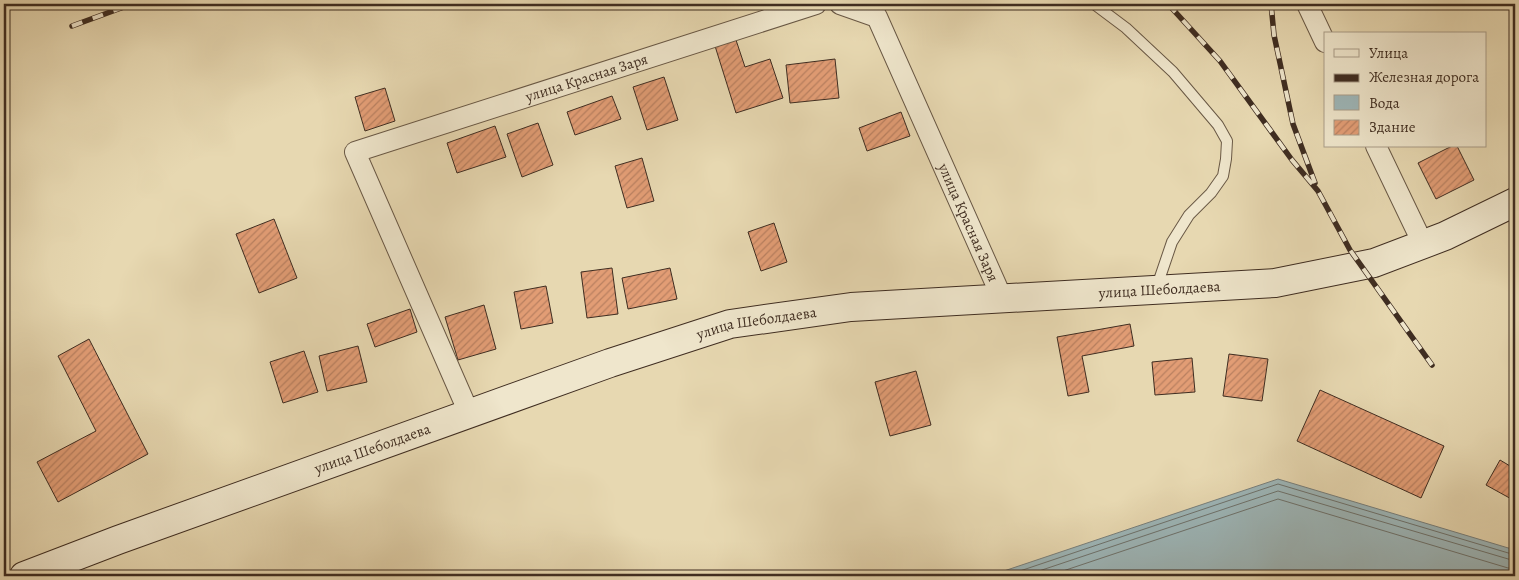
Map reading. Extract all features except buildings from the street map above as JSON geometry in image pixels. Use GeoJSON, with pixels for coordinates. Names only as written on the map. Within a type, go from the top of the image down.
{"type":"FeatureCollection","features":[{"type":"Feature","properties":{"kind":"street","name":"улица Красная Заря"},"geometry":{"type":"LineString","coordinates":[[469,413],[355,152],[816,4]]}},
{"type":"Feature","properties":{"kind":"street","name":"улица Красная Заря"},"geometry":{"type":"LineString","coordinates":[[840,4],[877,18],[1002,298]]}},
{"type":"Feature","properties":{"kind":"street"},"geometry":{"type":"LineString","coordinates":[[1307,4],[1324,40]]}},
{"type":"Feature","properties":{"kind":"street"},"geometry":{"type":"LineString","coordinates":[[1377,148],[1423,244]]}},
{"type":"Feature","properties":{"kind":"street","name":"улица Шеболдаева"},"geometry":{"type":"LineString","coordinates":[[24,576],[469,413],[610,363],[730,324],[851,307],[1275,283],[1374,263],[1445,236],[1515,202]]}},
{"type":"Feature","properties":{"kind":"lane"},"geometry":{"type":"LineString","coordinates":[[1094,4],[1126,28],[1172,72],[1218,125],[1227,141],[1223,176],[1211,193],[1188,215],[1172,242],[1156,290]]}},
{"type":"Feature","properties":{"kind":"water"},"geometry":{"type":"Polygon","coordinates":[[[1278,479],[1515,550],[1515,576],[989,576],[1278,479]]]}},
{"type":"Feature","properties":{"kind":"railway"},"geometry":{"type":"LineString","coordinates":[[72,26],[132,4]]}},
{"type":"Feature","properties":{"kind":"railway"},"geometry":{"type":"LineString","coordinates":[[1168,4],[1220,61],[1292,160],[1318,191],[1350,250],[1432,365]]}},
{"type":"Feature","properties":{"kind":"railway"},"geometry":{"type":"LineString","coordinates":[[1271,4],[1274,35],[1293,124],[1315,183]]}}]}
